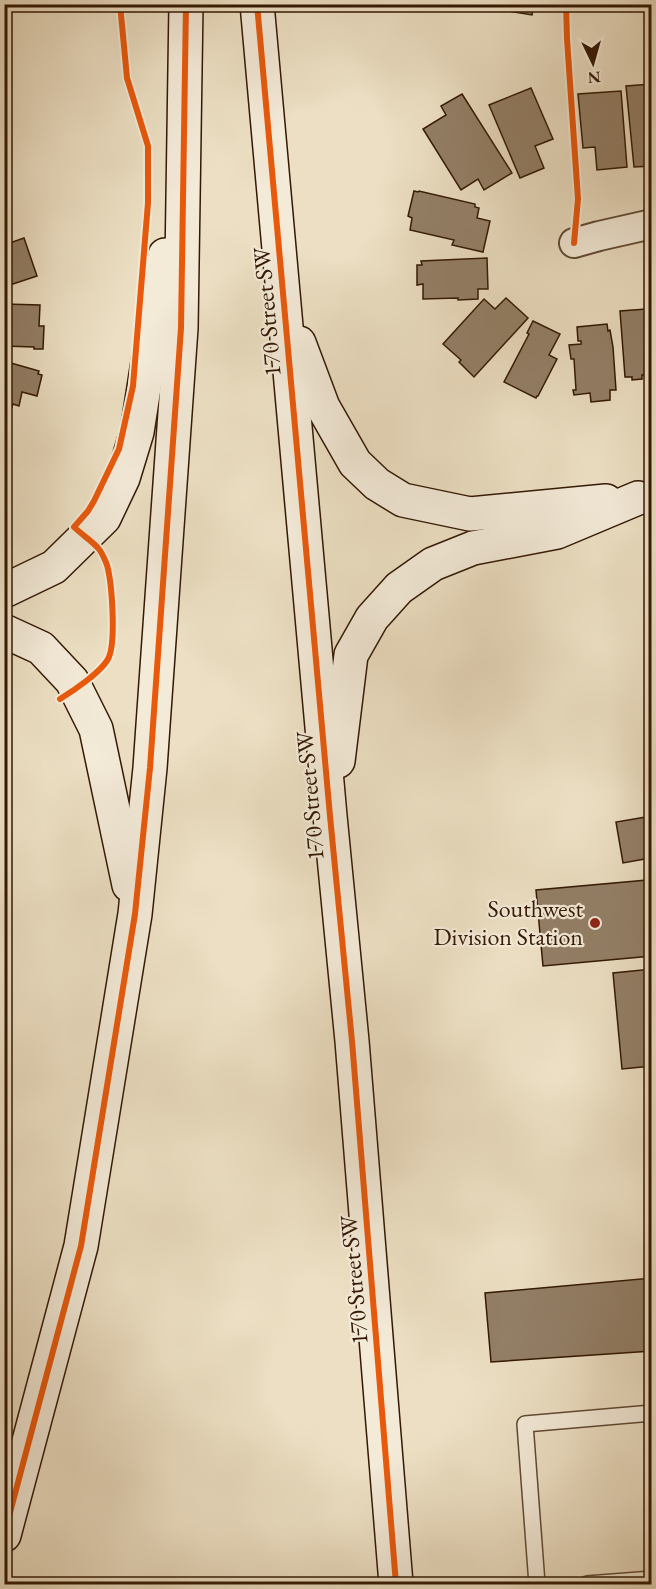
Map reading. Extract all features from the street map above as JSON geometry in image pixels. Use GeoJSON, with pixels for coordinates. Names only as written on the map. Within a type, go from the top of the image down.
{"type":"FeatureCollection","features":[{"type":"Feature","properties":{"kind":"main road"},"geometry":{"type":"LineString","coordinates":[[4,1534],[81,1246],[135,914],[150,768],[181,328],[186,4]]}},
{"type":"Feature","properties":{"kind":"main road","name":"170 Street SW"},"geometry":{"type":"LineString","coordinates":[[257,4],[352,1041],[396,1584]]}},
{"type":"Feature","properties":{"kind":"main road"},"geometry":{"type":"LineString","coordinates":[[4,591],[54,567],[104,518],[123,478],[137,432],[184,135]]}},
{"type":"Feature","properties":{"kind":"main road"},"geometry":{"type":"LineString","coordinates":[[284,302],[323,407],[355,463],[377,484],[403,500],[470,514],[638,498],[557,532],[473,548],[433,564],[399,588],[372,618],[351,655],[330,816]]}},
{"type":"Feature","properties":{"kind":"main road"},"geometry":{"type":"LineString","coordinates":[[4,631],[41,648],[72,681],[96,729],[135,914]]}},
{"type":"Feature","properties":{"kind":"street"},"geometry":{"type":"LineString","coordinates":[[574,243],[651,224]]}},
{"type":"Feature","properties":{"kind":"lane"},"geometry":{"type":"LineString","coordinates":[[537,1584],[525,1424],[651,1413]]}},
{"type":"Feature","properties":{"kind":"lane"},"geometry":{"type":"LineString","coordinates":[[586,1584],[635,1583],[651,1579]]}},
{"type":"Feature","properties":{"kind":"building"},"geometry":{"type":"Polygon","coordinates":[[[496,4],[534,4],[532,15],[495,9],[496,4]]]}},
{"type":"Feature","properties":{"kind":"building"},"geometry":{"type":"Polygon","coordinates":[[[652,84],[652,166],[634,167],[626,86],[652,84]]]}},
{"type":"Feature","properties":{"kind":"building"},"geometry":{"type":"Polygon","coordinates":[[[531,88],[553,139],[535,146],[544,168],[520,178],[489,105],[531,88]]]}},
{"type":"Feature","properties":{"kind":"building"},"geometry":{"type":"Polygon","coordinates":[[[621,91],[627,167],[597,170],[595,147],[583,148],[578,94],[621,91]]]}},
{"type":"Feature","properties":{"kind":"building"},"geometry":{"type":"Polygon","coordinates":[[[462,94],[512,173],[484,190],[478,179],[461,190],[423,129],[446,115],[441,106],[462,94]]]}},
{"type":"Feature","properties":{"kind":"building"},"geometry":{"type":"Polygon","coordinates":[[[414,191],[475,204],[475,207],[479,208],[477,218],[490,221],[483,252],[452,245],[454,240],[410,230],[412,218],[408,216],[414,191]]]}},
{"type":"Feature","properties":{"kind":"building"},"geometry":{"type":"Polygon","coordinates":[[[24,238],[37,276],[4,287],[4,245],[24,238]]]}},
{"type":"Feature","properties":{"kind":"building"},"geometry":{"type":"Polygon","coordinates":[[[487,258],[488,289],[478,289],[478,299],[423,299],[423,284],[417,285],[417,265],[422,265],[421,261],[487,258]]]}},
{"type":"Feature","properties":{"kind":"building"},"geometry":{"type":"Polygon","coordinates":[[[506,298],[528,318],[474,377],[459,362],[461,360],[443,344],[484,299],[495,309],[506,298]]]}},
{"type":"Feature","properties":{"kind":"building"},"geometry":{"type":"Polygon","coordinates":[[[4,304],[40,305],[39,326],[44,326],[43,349],[4,346],[4,304]]]}},
{"type":"Feature","properties":{"kind":"building"},"geometry":{"type":"Polygon","coordinates":[[[646,309],[647,332],[652,332],[652,375],[642,375],[642,379],[632,380],[632,377],[625,377],[620,311],[646,309]]]}},
{"type":"Feature","properties":{"kind":"building"},"geometry":{"type":"Polygon","coordinates":[[[533,321],[560,334],[549,355],[557,359],[536,398],[504,382],[529,334],[527,333],[533,321]]]}},
{"type":"Feature","properties":{"kind":"building"},"geometry":{"type":"Polygon","coordinates":[[[607,324],[613,347],[616,390],[610,390],[610,400],[591,402],[590,393],[574,395],[573,390],[576,390],[574,359],[571,359],[569,345],[581,344],[581,341],[578,341],[577,327],[607,324]]]}},
{"type":"Feature","properties":{"kind":"building"},"geometry":{"type":"Polygon","coordinates":[[[4,361],[39,371],[38,374],[42,375],[37,396],[22,392],[19,406],[4,405],[4,361]]]}},
{"type":"Feature","properties":{"kind":"building","name":"Southwest Division Station"},"geometry":{"type":"Polygon","coordinates":[[[652,816],[652,956],[543,966],[536,890],[647,880],[645,859],[623,863],[616,822],[652,816]]]}},
{"type":"Feature","properties":{"kind":"building","name":"Southwest Division Station"},"geometry":{"type":"Polygon","coordinates":[[[652,969],[652,1066],[622,1069],[613,973],[652,969]]]}},
{"type":"Feature","properties":{"kind":"building"},"geometry":{"type":"Polygon","coordinates":[[[652,1278],[652,1351],[491,1362],[485,1293],[652,1278]]]}},
{"type":"Feature","properties":{"kind":"cycle path"},"geometry":{"type":"LineString","coordinates":[[60,699],[101,668],[109,657],[112,638],[112,598],[107,565],[98,548],[74,527],[94,501],[119,449],[133,386],[148,203],[148,146],[127,78],[120,4]]}},
{"type":"Feature","properties":{"kind":"cycle path"},"geometry":{"type":"LineString","coordinates":[[4,1535],[81,1246],[135,914],[150,768],[181,328],[186,4]]}},
{"type":"Feature","properties":{"kind":"cycle path"},"geometry":{"type":"LineString","coordinates":[[257,4],[352,1041],[396,1584]]}},
{"type":"Feature","properties":{"kind":"cycle path"},"geometry":{"type":"LineString","coordinates":[[566,4],[578,199],[574,243]]}},
{"type":"Feature","properties":{"kind":"place","name":"Southwest Division Station"},"geometry":{"type":"Point","coordinates":[595,923]}}]}
